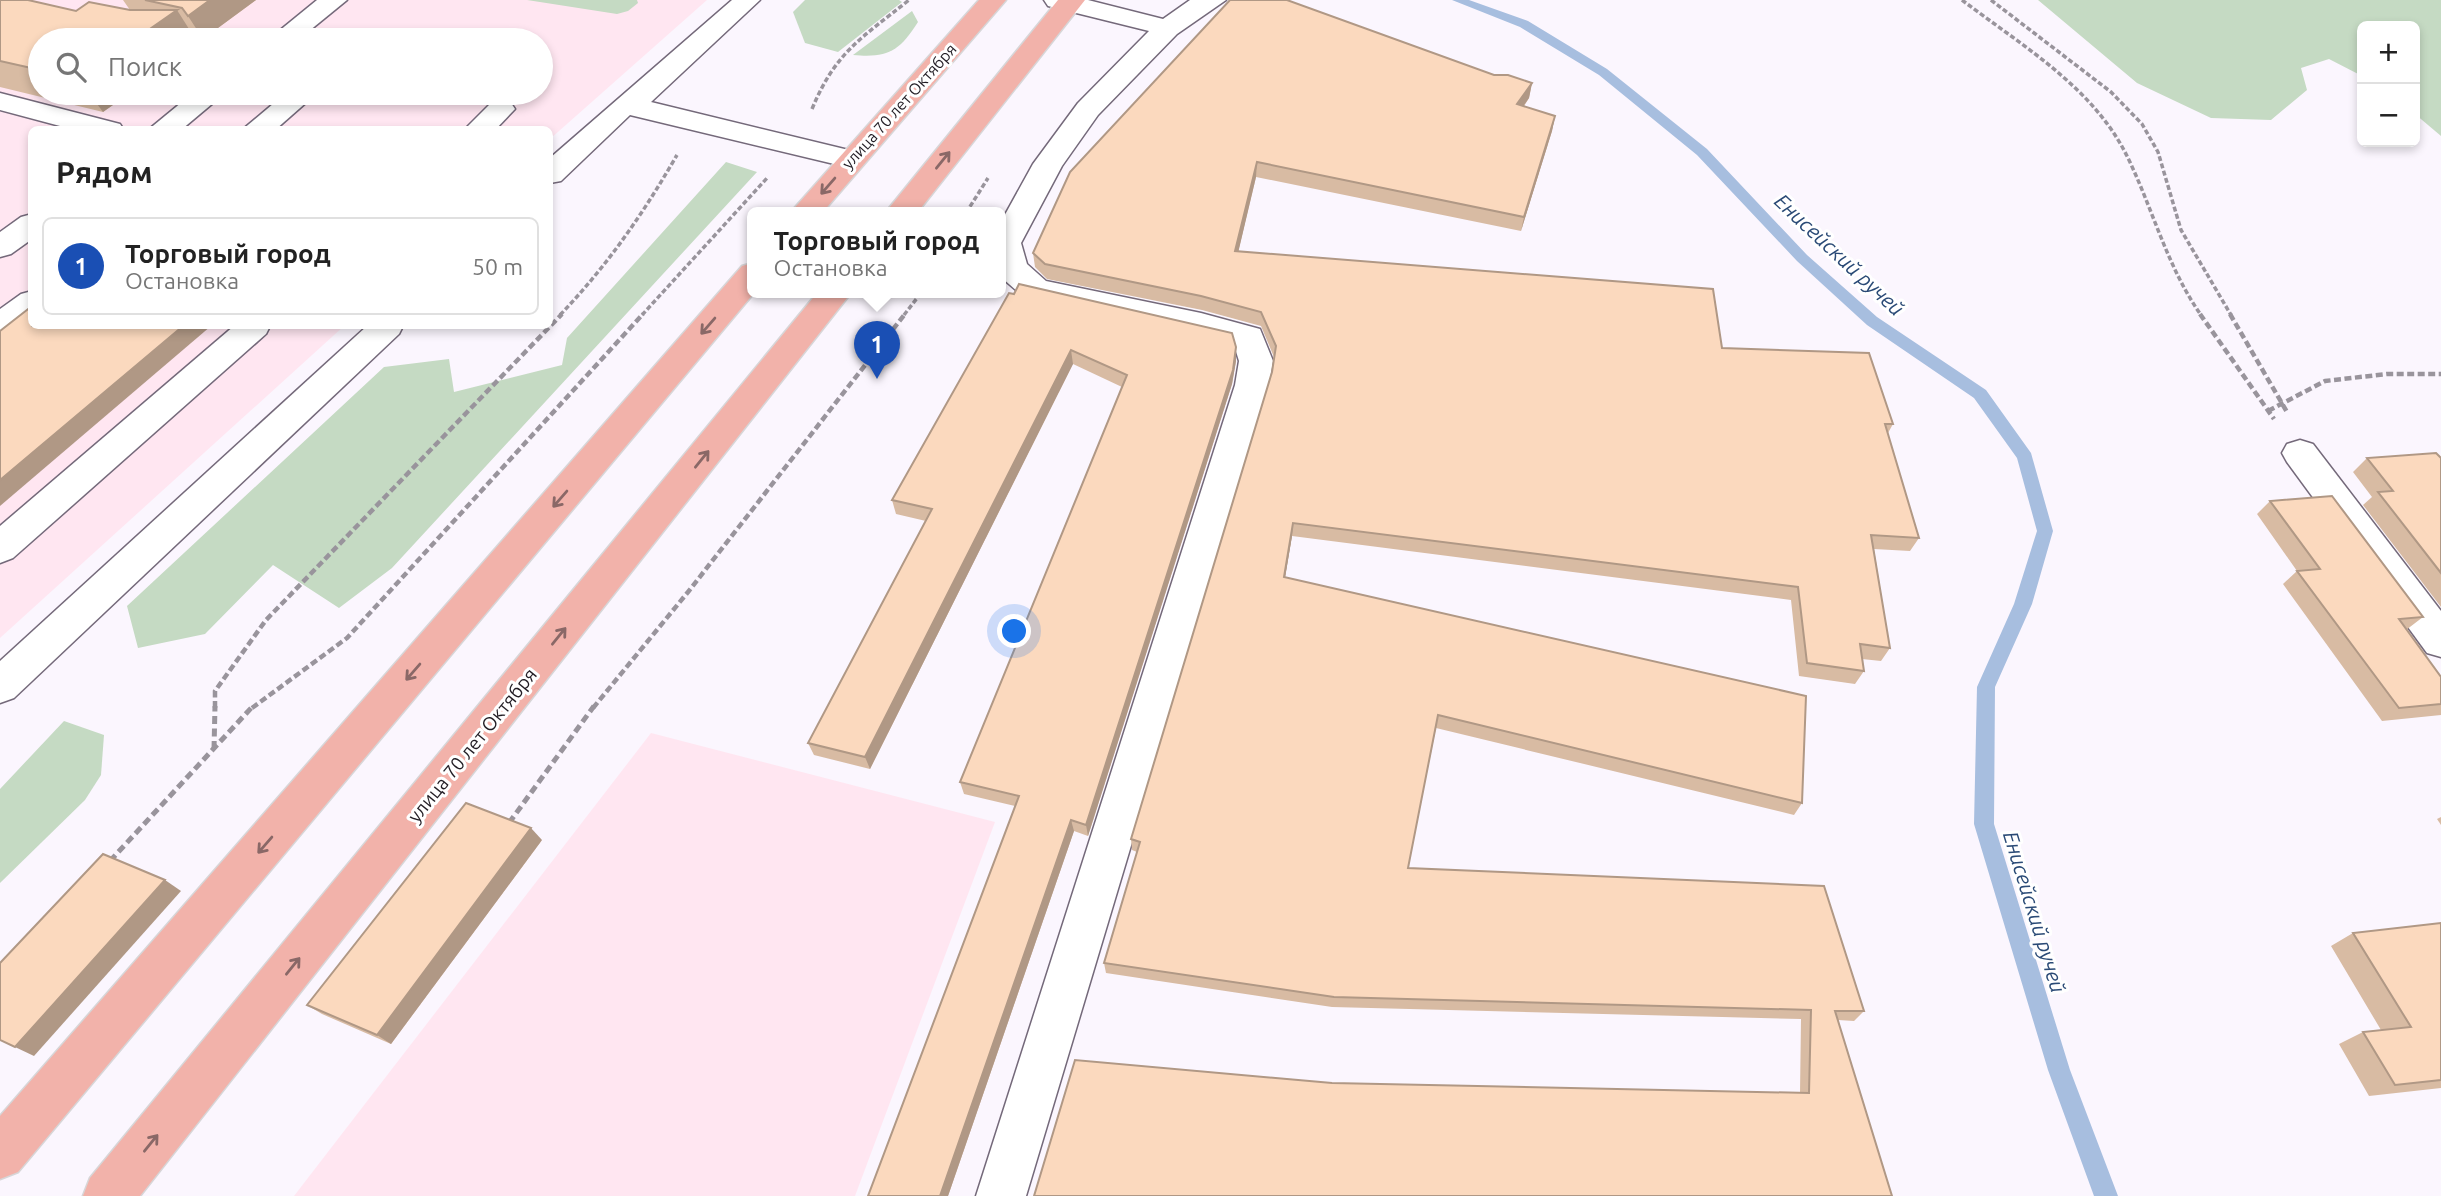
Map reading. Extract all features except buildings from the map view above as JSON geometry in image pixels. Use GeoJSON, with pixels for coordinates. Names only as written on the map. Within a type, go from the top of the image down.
{"type":"FeatureCollection","features":[{"type":"Feature","properties":{"kind":"main road","name":"улица 70 лет Октября"},"geometry":{"type":"LineString","coordinates":[[810,207],[993,0]]}},
{"type":"Feature","properties":{"kind":"main road"},"geometry":{"type":"LineString","coordinates":[[905,207],[1066,1]]}},
{"type":"Feature","properties":{"kind":"main road"},"geometry":{"type":"LineString","coordinates":[[0,1154],[747,281]]}},
{"type":"Feature","properties":{"kind":"main road","name":"улица 70 лет Октября"},"geometry":{"type":"LineString","coordinates":[[108,1196],[831,298]]}},
{"type":"Feature","properties":{"kind":"street"},"geometry":{"type":"LineString","coordinates":[[297,28],[334,0]]}},
{"type":"Feature","properties":{"kind":"street"},"geometry":{"type":"LineString","coordinates":[[747,0],[631,106],[851,159]]}},
{"type":"Feature","properties":{"kind":"street"},"geometry":{"type":"LineString","coordinates":[[1006,241],[1048,164],[1088,109],[1168,28],[1193,8],[1213,0]]}},
{"type":"Feature","properties":{"kind":"street"},"geometry":{"type":"LineString","coordinates":[[1066,1],[1168,28]]}},
{"type":"Feature","properties":{"kind":"street"},"geometry":{"type":"LineString","coordinates":[[0,101],[95,126]]}},
{"type":"Feature","properties":{"kind":"street"},"geometry":{"type":"LineString","coordinates":[[167,126],[195,105]]}},
{"type":"Feature","properties":{"kind":"street"},"geometry":{"type":"LineString","coordinates":[[261,126],[288,105]]}},
{"type":"Feature","properties":{"kind":"street"},"geometry":{"type":"LineString","coordinates":[[553,171],[624,105]]}},
{"type":"Feature","properties":{"kind":"street"},"geometry":{"type":"LineString","coordinates":[[482,126],[501,109]]}},
{"type":"Feature","properties":{"kind":"street"},"geometry":{"type":"LineString","coordinates":[[1001,1196],[1252,385],[1256,361],[1248,337],[1201,324],[1036,290],[1012,269],[1006,247]]}},
{"type":"Feature","properties":{"kind":"street"},"geometry":{"type":"LineString","coordinates":[[0,326],[28,305]]}},
{"type":"Feature","properties":{"kind":"street"},"geometry":{"type":"LineString","coordinates":[[0,548],[251,329]]}},
{"type":"Feature","properties":{"kind":"street"},"geometry":{"type":"LineString","coordinates":[[0,686],[384,329]]}},
{"type":"Feature","properties":{"kind":"street"},"geometry":{"type":"LineString","coordinates":[[2300,453],[2441,641]]}},
{"type":"Feature","properties":{"kind":"path"},"geometry":{"type":"LineString","coordinates":[[102,869],[257,703],[347,638],[796,146],[825,77],[842,54],[909,0]]}},
{"type":"Feature","properties":{"kind":"path"},"geometry":{"type":"LineString","coordinates":[[1962,0],[2065,78],[2094,106],[2126,154],[2184,291],[2300,453]]}},
{"type":"Feature","properties":{"kind":"path"},"geometry":{"type":"LineString","coordinates":[[1991,0],[2111,92],[2142,124],[2158,152],[2181,230],[2284,402],[2300,453]]}},
{"type":"Feature","properties":{"kind":"path"},"geometry":{"type":"LineString","coordinates":[[553,323],[595,279],[639,220],[674,163],[689,120]]}},
{"type":"Feature","properties":{"kind":"path"},"geometry":{"type":"LineString","coordinates":[[507,826],[594,706],[688,592],[917,298]]}},
{"type":"Feature","properties":{"kind":"path"},"geometry":{"type":"LineString","coordinates":[[214,750],[215,691],[266,620],[547,329]]}},
{"type":"Feature","properties":{"kind":"path"},"geometry":{"type":"LineString","coordinates":[[2268,411],[2325,381],[2387,374],[2441,374]]}},
{"type":"Feature","properties":{"kind":"shaded area"},"geometry":{"type":"Polygon","coordinates":[[[0,0],[707,0],[553,136],[553,126],[28,126],[28,329],[341,329],[0,638],[0,0]]]}},
{"type":"Feature","properties":{"kind":"shaded area"},"geometry":{"type":"Polygon","coordinates":[[[651,733],[995,822],[855,1196],[294,1196],[651,733]]]}},
{"type":"Feature","properties":{"kind":"green space"},"geometry":{"type":"Polygon","coordinates":[[[527,0],[637,0],[638,3],[628,11],[617,14],[527,0]]]}},
{"type":"Feature","properties":{"kind":"green space"},"geometry":{"type":"Polygon","coordinates":[[[805,0],[902,2],[838,52],[805,43],[793,12],[805,0]]]}},
{"type":"Feature","properties":{"kind":"green space"},"geometry":{"type":"Polygon","coordinates":[[[2038,0],[2441,0],[2441,136],[2420,118],[2420,21],[2357,21],[2357,73],[2329,59],[2301,68],[2307,90],[2271,120],[2211,118],[2137,83],[2038,0]]]}},
{"type":"Feature","properties":{"kind":"green space"},"geometry":{"type":"Polygon","coordinates":[[[912,11],[918,22],[898,46],[883,54],[853,55],[912,11]]]}},
{"type":"Feature","properties":{"kind":"green space"},"geometry":{"type":"Polygon","coordinates":[[[726,162],[757,172],[392,568],[339,608],[273,565],[205,634],[138,648],[127,606],[384,367],[449,359],[454,392],[562,365],[567,338],[726,162]]]}},
{"type":"Feature","properties":{"kind":"green space"},"geometry":{"type":"Polygon","coordinates":[[[64,721],[104,735],[101,775],[85,800],[0,883],[0,789],[64,721]]]}},
{"type":"Feature","properties":{"kind":"waterway","name":"Енисейский ручей"},"geometry":{"type":"LineString","coordinates":[[1458,0],[1524,24],[1603,72],[1702,152],[1802,258],[1872,321],[1980,394],[2025,457],[2045,531],[2023,604],[1986,687],[1984,824],[2059,1070],[2106,1196]]}},
{"type":"Feature","properties":{"kind":"place","name":"Торговый город"},"geometry":{"type":"Point","coordinates":[877,379]}}]}
